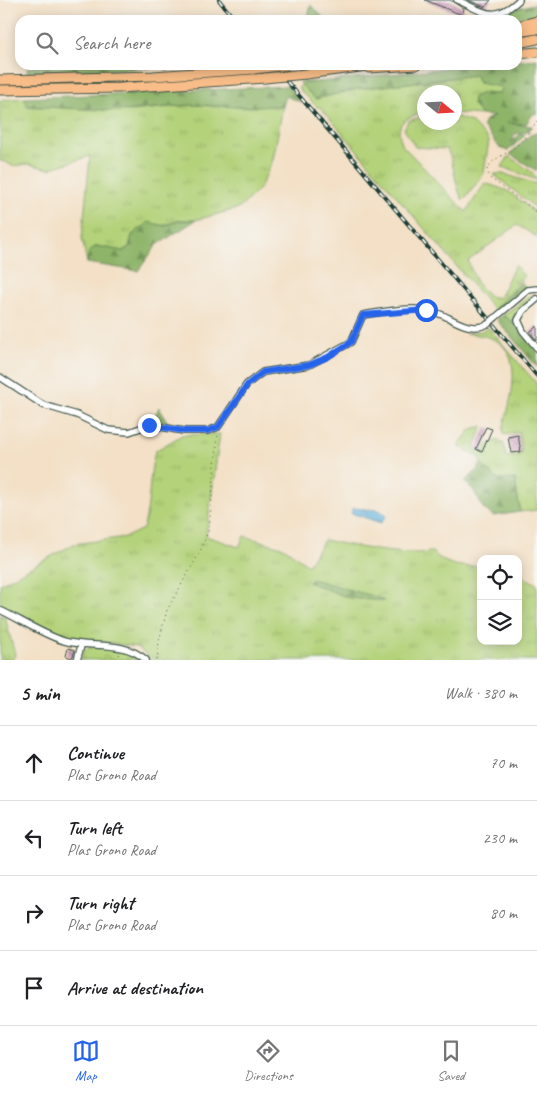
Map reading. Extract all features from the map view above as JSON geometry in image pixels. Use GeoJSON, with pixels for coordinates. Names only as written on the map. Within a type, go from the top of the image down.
{"type":"FeatureCollection","features":[{"type":"Feature","properties":{"kind":"highway"},"geometry":{"type":"LineString","coordinates":[[522,25],[537,21]]}},
{"type":"Feature","properties":{"kind":"highway"},"geometry":{"type":"LineString","coordinates":[[522,31],[537,29]]}},
{"type":"Feature","properties":{"kind":"highway"},"geometry":{"type":"LineString","coordinates":[[522,42],[537,39]]}},
{"type":"Feature","properties":{"kind":"highway"},"geometry":{"type":"LineString","coordinates":[[522,54],[537,52]]}},
{"type":"Feature","properties":{"kind":"highway"},"geometry":{"type":"LineString","coordinates":[[0,80],[152,76],[228,70]]}},
{"type":"Feature","properties":{"kind":"highway"},"geometry":{"type":"LineString","coordinates":[[0,90],[120,88],[265,78],[338,70]]}},
{"type":"Feature","properties":{"kind":"street"},"geometry":{"type":"LineString","coordinates":[[457,0],[486,15],[502,12],[519,0]]}},
{"type":"Feature","properties":{"kind":"street"},"geometry":{"type":"LineString","coordinates":[[0,377],[44,405],[77,415],[108,430],[129,432],[149,425],[184,431],[208,431],[218,427],[248,384],[263,372],[309,365],[328,357],[351,342],[363,315],[426,310],[444,314],[470,328],[481,328],[528,290],[537,289]]}},
{"type":"Feature","properties":{"kind":"street"},"geometry":{"type":"LineString","coordinates":[[537,299],[522,311],[518,320],[523,331],[537,348]]}},
{"type":"Feature","properties":{"kind":"street"},"geometry":{"type":"LineString","coordinates":[[0,610],[61,640],[82,646],[98,644],[126,649],[146,660]]}},
{"type":"Feature","properties":{"kind":"street"},"geometry":{"type":"LineString","coordinates":[[77,660],[82,646]]}},
{"type":"Feature","properties":{"kind":"path"},"geometry":{"type":"LineString","coordinates":[[537,121],[529,134],[509,152],[491,162],[487,170],[490,178],[537,212]]}},
{"type":"Feature","properties":{"kind":"path"},"geometry":{"type":"LineString","coordinates":[[158,660],[159,641],[167,610],[200,552],[208,530],[218,427]]}},
{"type":"Feature","properties":{"kind":"green space"},"geometry":{"type":"Polygon","coordinates":[[[537,3],[537,16],[522,20],[522,15],[491,15],[537,3]]]}},
{"type":"Feature","properties":{"kind":"green space"},"geometry":{"type":"Polygon","coordinates":[[[311,5],[321,15],[308,15],[311,5]]]}},
{"type":"Feature","properties":{"kind":"green space"},"geometry":{"type":"Polygon","coordinates":[[[537,59],[537,113],[533,114],[526,124],[507,123],[532,126],[528,132],[515,134],[511,142],[521,134],[525,135],[508,151],[499,147],[483,126],[485,120],[494,116],[481,115],[472,103],[473,97],[482,93],[499,94],[501,87],[479,83],[476,75],[358,89],[315,99],[299,82],[319,82],[429,70],[522,70],[522,60],[537,59]]]}},
{"type":"Feature","properties":{"kind":"green space"},"geometry":{"type":"Polygon","coordinates":[[[27,70],[110,70],[28,74],[27,70]]]}},
{"type":"Feature","properties":{"kind":"green space"},"geometry":{"type":"Polygon","coordinates":[[[476,75],[479,83],[501,86],[500,94],[482,93],[472,103],[481,115],[462,114],[462,85],[417,85],[417,115],[402,123],[399,132],[403,146],[466,212],[485,183],[508,191],[537,214],[537,237],[517,225],[468,261],[476,282],[488,296],[499,298],[515,265],[524,276],[494,310],[320,107],[317,107],[298,88],[302,85],[315,99],[358,89],[476,75]]]}},
{"type":"Feature","properties":{"kind":"green space"},"geometry":{"type":"Polygon","coordinates":[[[288,86],[300,102],[286,96],[283,106],[191,105],[120,111],[27,106],[25,98],[288,86]]]}},
{"type":"Feature","properties":{"kind":"green space"},"geometry":{"type":"Polygon","coordinates":[[[25,98],[27,106],[131,111],[191,105],[283,106],[273,160],[260,188],[240,208],[196,220],[180,220],[132,235],[129,247],[122,251],[96,246],[89,252],[87,263],[82,238],[90,156],[49,169],[29,164],[12,166],[0,161],[0,100],[25,98]]]}},
{"type":"Feature","properties":{"kind":"green space"},"geometry":{"type":"Polygon","coordinates":[[[417,118],[417,130],[462,130],[462,119],[471,122],[489,140],[484,173],[466,198],[462,199],[459,193],[452,161],[447,149],[415,147],[404,129],[408,121],[417,118]]]}},
{"type":"Feature","properties":{"kind":"green space"},"geometry":{"type":"Polygon","coordinates":[[[537,133],[537,171],[510,154],[530,135],[537,133]]]}},
{"type":"Feature","properties":{"kind":"green space"},"geometry":{"type":"Polygon","coordinates":[[[509,156],[533,173],[537,180],[502,167],[509,156]]]}},
{"type":"Feature","properties":{"kind":"green space"},"geometry":{"type":"Polygon","coordinates":[[[493,174],[504,174],[537,184],[537,209],[493,174]]]}},
{"type":"Feature","properties":{"kind":"green space"},"geometry":{"type":"Polygon","coordinates":[[[180,220],[196,220],[157,245],[138,271],[87,263],[89,252],[97,246],[123,251],[129,247],[132,235],[148,222],[165,226],[180,220]]]}},
{"type":"Feature","properties":{"kind":"green space"},"geometry":{"type":"Polygon","coordinates":[[[521,282],[526,287],[495,313],[494,310],[521,282]]]}},
{"type":"Feature","properties":{"kind":"green space"},"geometry":{"type":"Polygon","coordinates":[[[532,295],[537,295],[537,298],[514,316],[514,323],[503,315],[532,295]]]}},
{"type":"Feature","properties":{"kind":"green space"},"geometry":{"type":"Polygon","coordinates":[[[503,315],[514,323],[537,352],[537,367],[497,320],[503,315]]]}},
{"type":"Feature","properties":{"kind":"green space"},"geometry":{"type":"Polygon","coordinates":[[[488,327],[537,384],[537,510],[520,512],[515,479],[498,481],[481,463],[480,457],[458,446],[471,429],[483,426],[474,449],[483,453],[487,445],[498,440],[504,444],[506,457],[522,454],[519,433],[504,435],[503,429],[512,393],[513,367],[509,356],[503,346],[493,339],[466,333],[482,331],[488,327]]]}},
{"type":"Feature","properties":{"kind":"green space"},"geometry":{"type":"Polygon","coordinates":[[[159,407],[168,423],[153,420],[159,407]]]}},
{"type":"Feature","properties":{"kind":"green space"},"geometry":{"type":"Polygon","coordinates":[[[220,434],[206,536],[239,547],[244,536],[285,548],[308,565],[324,540],[391,552],[432,552],[443,560],[455,565],[477,565],[477,645],[522,645],[522,576],[537,584],[537,660],[152,660],[137,647],[62,636],[0,605],[0,584],[74,544],[126,537],[143,529],[155,451],[182,435],[220,434]]]}},
{"type":"Feature","properties":{"kind":"green space"},"geometry":{"type":"Polygon","coordinates":[[[481,463],[498,480],[515,479],[520,512],[493,516],[483,508],[473,489],[464,482],[477,471],[481,463]]]}},
{"type":"Feature","properties":{"kind":"green space"},"geometry":{"type":"Polygon","coordinates":[[[312,579],[384,601],[349,598],[308,582],[312,579]]]}},
{"type":"Feature","properties":{"kind":"green space"},"geometry":{"type":"Polygon","coordinates":[[[0,615],[5,617],[15,655],[12,660],[0,660],[0,615]]]}},
{"type":"Feature","properties":{"kind":"green space"},"geometry":{"type":"Polygon","coordinates":[[[98,646],[125,652],[140,660],[81,660],[84,649],[98,646]]]}},
{"type":"Feature","properties":{"kind":"water"},"geometry":{"type":"Polygon","coordinates":[[[353,508],[379,510],[387,515],[381,523],[351,513],[353,508]]]}},
{"type":"Feature","properties":{"kind":"building"},"geometry":{"type":"Polygon","coordinates":[[[425,0],[450,0],[464,9],[462,15],[425,0]]]}},
{"type":"Feature","properties":{"kind":"building"},"geometry":{"type":"Polygon","coordinates":[[[468,0],[491,0],[485,7],[468,0]]]}},
{"type":"Feature","properties":{"kind":"building"},"geometry":{"type":"Polygon","coordinates":[[[537,326],[537,341],[530,332],[537,326]]]}},
{"type":"Feature","properties":{"kind":"building"},"geometry":{"type":"Polygon","coordinates":[[[486,427],[492,429],[482,452],[476,449],[486,427]]]}},
{"type":"Feature","properties":{"kind":"building"},"geometry":{"type":"Polygon","coordinates":[[[518,435],[521,452],[511,453],[508,437],[518,435]]]}},
{"type":"Feature","properties":{"kind":"building"},"geometry":{"type":"Polygon","coordinates":[[[68,648],[75,650],[72,658],[66,656],[68,648]]]}},
{"type":"Feature","properties":{"kind":"railway"},"geometry":{"type":"LineString","coordinates":[[219,0],[231,15]]}},
{"type":"Feature","properties":{"kind":"railway"},"geometry":{"type":"LineString","coordinates":[[277,70],[537,376]]}},
{"type":"Feature","properties":{"kind":"route"},"geometry":{"type":"LineString","coordinates":[[149,425],[184,431],[208,431],[218,427],[248,384],[263,372],[309,365],[328,357],[351,342],[363,315],[394,310],[426,310]]}}]}
